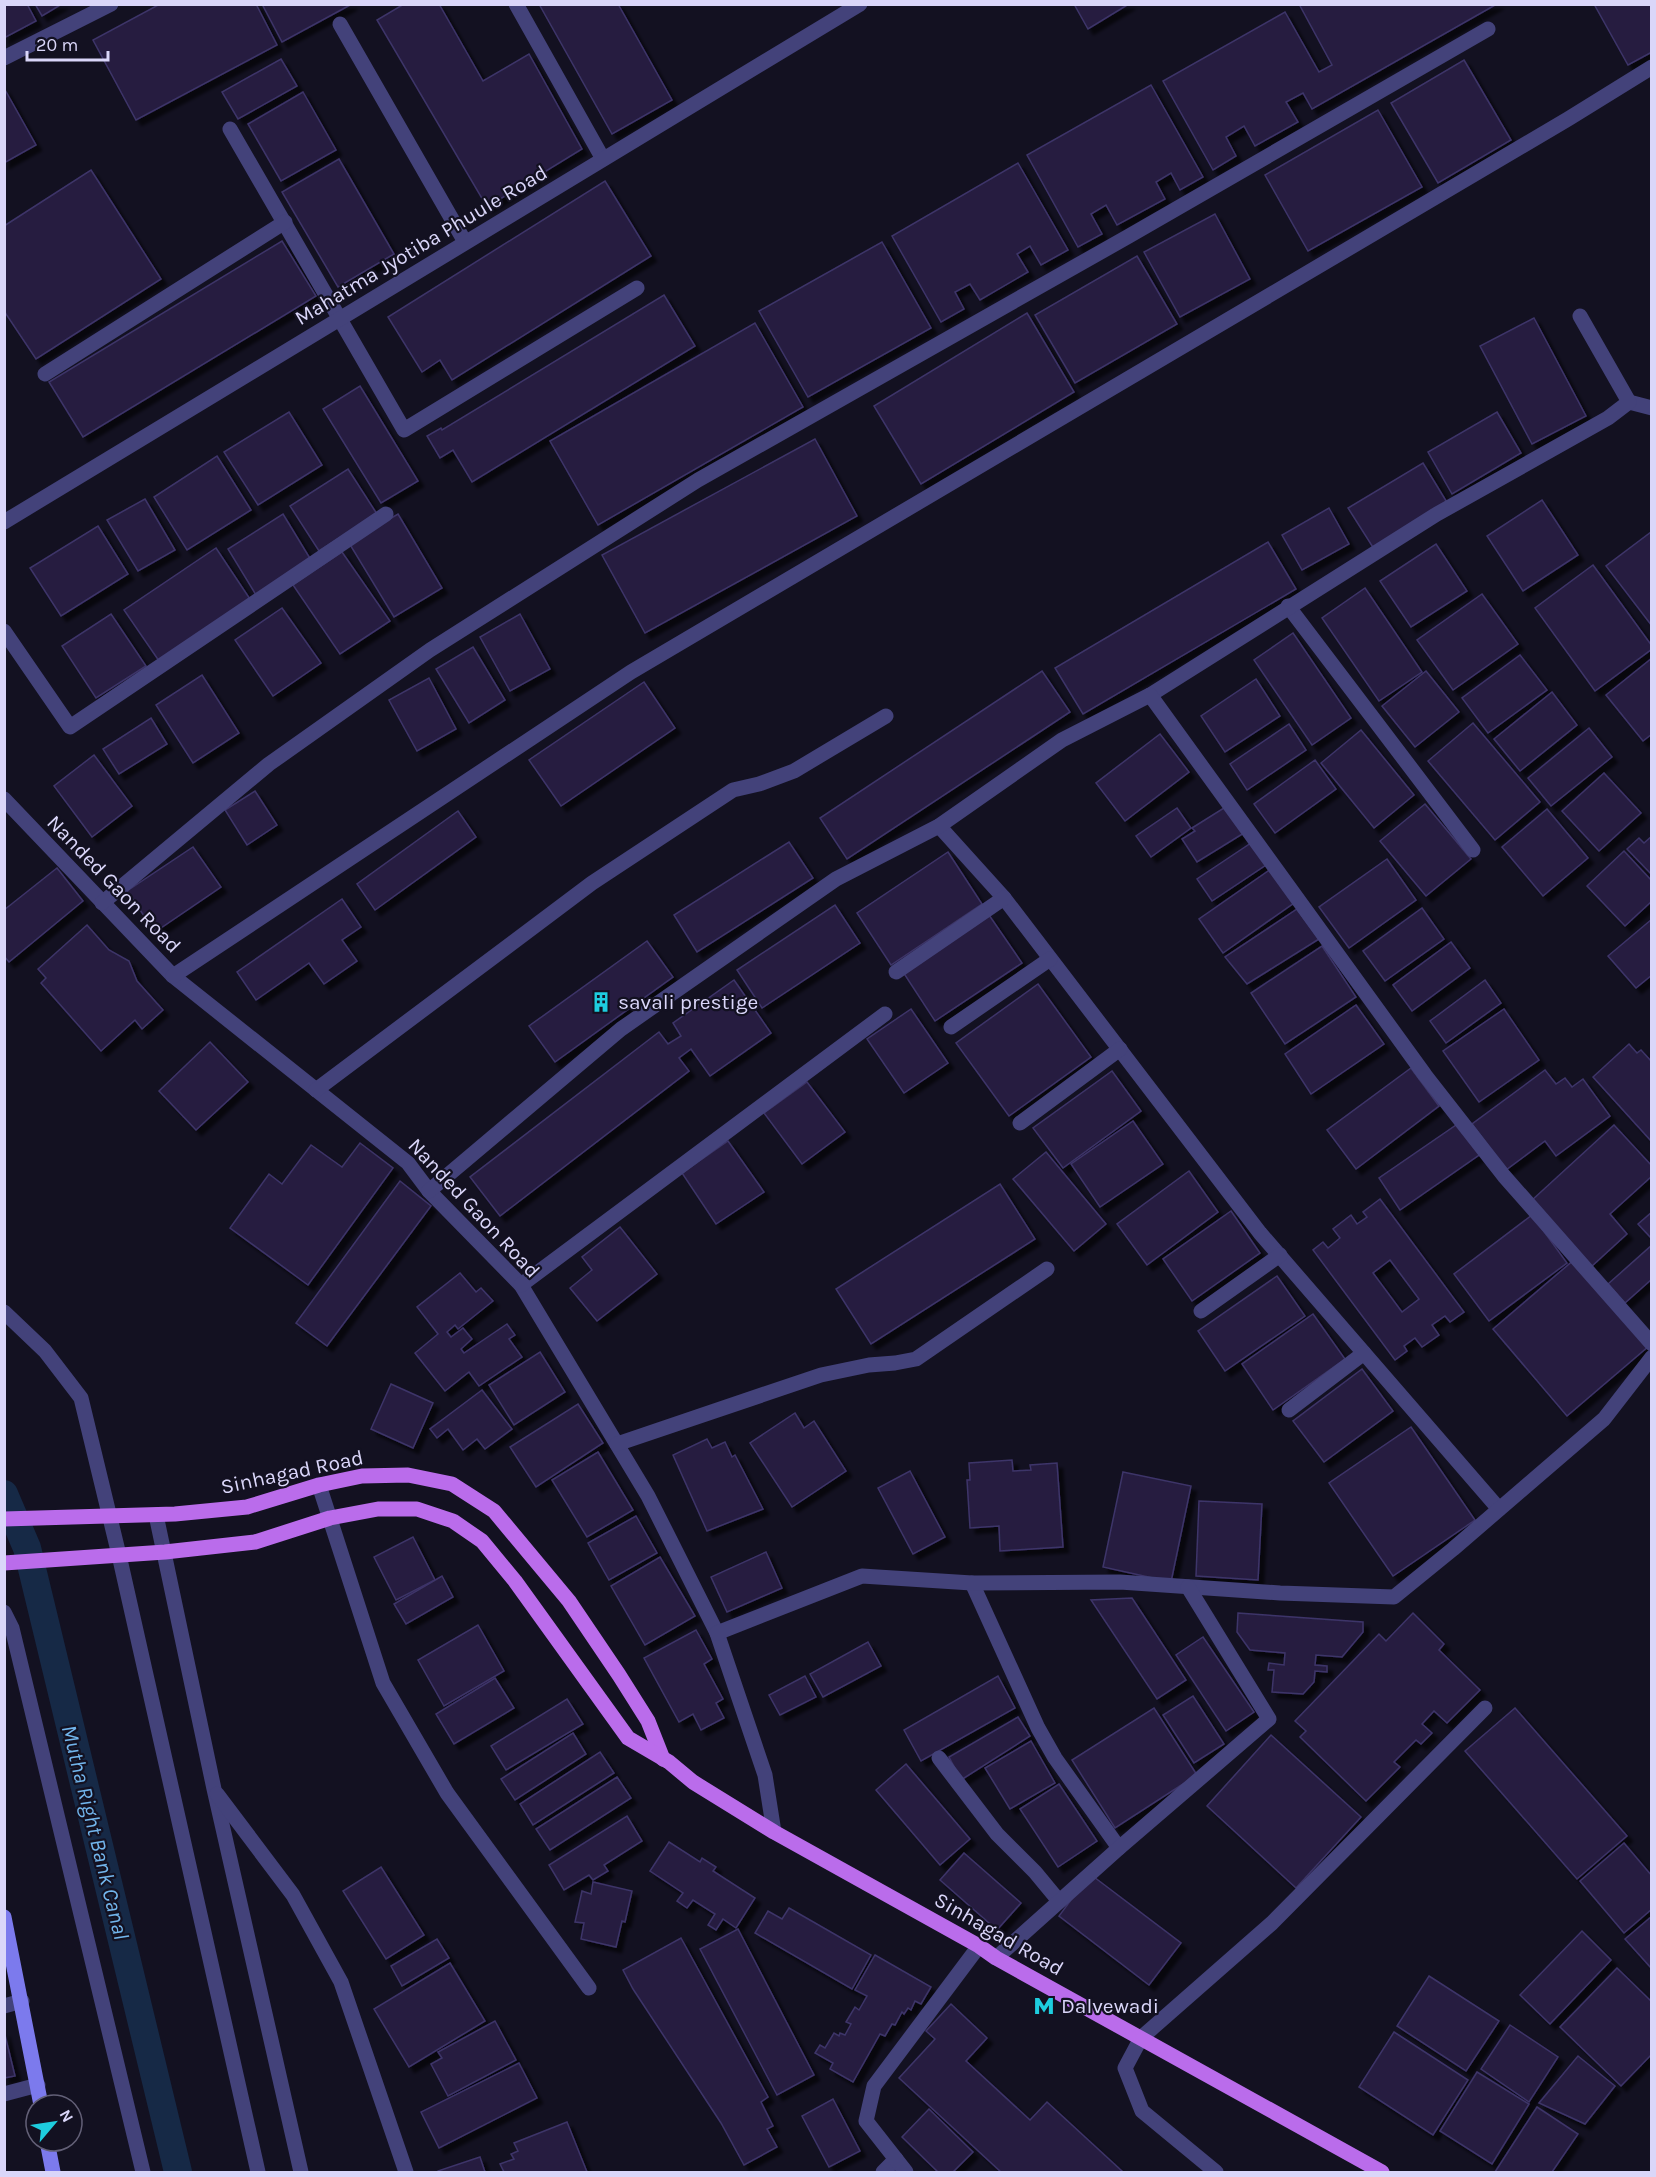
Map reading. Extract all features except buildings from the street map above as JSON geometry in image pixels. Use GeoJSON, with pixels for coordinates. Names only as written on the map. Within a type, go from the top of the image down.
{"type":"FeatureCollection","features":[{"type":"Feature","properties":{"kind":"main road","name":"Sinhagad Road"},"geometry":{"type":"LineString","coordinates":[[4,1519],[156,1515],[247,1507],[319,1485],[362,1476],[408,1475],[452,1484],[494,1511],[569,1601],[648,1721],[663,1759]]}},
{"type":"Feature","properties":{"kind":"main road","name":"Sinhagad Road"},"geometry":{"type":"LineString","coordinates":[[4,1563],[165,1552],[255,1542],[330,1518],[378,1509],[417,1509],[453,1521],[482,1541],[539,1613],[628,1738],[663,1759],[693,1782],[774,1832],[1382,2172]]}},
{"type":"Feature","properties":{"kind":"street"},"geometry":{"type":"LineString","coordinates":[[4,58],[111,4]]}},
{"type":"Feature","properties":{"kind":"street"},"geometry":{"type":"LineString","coordinates":[[516,4],[603,159]]}},
{"type":"Feature","properties":{"kind":"street","name":"Mahatma Jyotiba Phuule Road"},"geometry":{"type":"LineString","coordinates":[[4,522],[860,4]]}},
{"type":"Feature","properties":{"kind":"street"},"geometry":{"type":"LineString","coordinates":[[340,24],[465,242]]}},
{"type":"Feature","properties":{"kind":"street"},"geometry":{"type":"LineString","coordinates":[[102,903],[269,764],[430,650],[698,480],[1488,29]]}},
{"type":"Feature","properties":{"kind":"street"},"geometry":{"type":"LineString","coordinates":[[173,976],[632,672],[1568,119],[1652,67]]}},
{"type":"Feature","properties":{"kind":"street"},"geometry":{"type":"LineString","coordinates":[[230,129],[404,430],[637,288]]}},
{"type":"Feature","properties":{"kind":"street"},"geometry":{"type":"LineString","coordinates":[[45,374],[285,222]]}},
{"type":"Feature","properties":{"kind":"street"},"geometry":{"type":"LineString","coordinates":[[1580,316],[1629,402],[1652,408]]}},
{"type":"Feature","properties":{"kind":"street"},"geometry":{"type":"LineString","coordinates":[[429,1191],[621,1029],[836,879],[939,826],[1062,740],[1150,694],[1437,514],[1608,418],[1629,402]]}},
{"type":"Feature","properties":{"kind":"street"},"geometry":{"type":"LineString","coordinates":[[4,631],[70,727],[386,514]]}},
{"type":"Feature","properties":{"kind":"street"},"geometry":{"type":"LineString","coordinates":[[1288,606],[1473,850]]}},
{"type":"Feature","properties":{"kind":"street"},"geometry":{"type":"LineString","coordinates":[[1150,694],[1425,1075],[1504,1176],[1652,1344]]}},
{"type":"Feature","properties":{"kind":"street"},"geometry":{"type":"LineString","coordinates":[[316,1090],[601,877],[733,790],[759,784],[794,771],[886,716]]}},
{"type":"Feature","properties":{"kind":"street","name":"Nanded Gaon Road"},"geometry":{"type":"LineString","coordinates":[[4,799],[173,976],[408,1163],[429,1191],[521,1285],[648,1496],[717,1633],[765,1775],[774,1832]]}},
{"type":"Feature","properties":{"kind":"street"},"geometry":{"type":"LineString","coordinates":[[939,826],[1004,898],[1280,1256],[1499,1509]]}},
{"type":"Feature","properties":{"kind":"street"},"geometry":{"type":"LineString","coordinates":[[896,972],[1004,898]]}},
{"type":"Feature","properties":{"kind":"street"},"geometry":{"type":"LineString","coordinates":[[951,1027],[1050,959]]}},
{"type":"Feature","properties":{"kind":"street"},"geometry":{"type":"LineString","coordinates":[[521,1285],[885,1014]]}},
{"type":"Feature","properties":{"kind":"street"},"geometry":{"type":"LineString","coordinates":[[1020,1123],[1120,1050]]}},
{"type":"Feature","properties":{"kind":"street"},"geometry":{"type":"LineString","coordinates":[[1201,1311],[1280,1256]]}},
{"type":"Feature","properties":{"kind":"street"},"geometry":{"type":"LineString","coordinates":[[616,1444],[822,1375],[869,1365],[916,1359],[1047,1269]]}},
{"type":"Feature","properties":{"kind":"street"},"geometry":{"type":"LineString","coordinates":[[4,1312],[45,1351],[81,1398],[119,1555],[258,2172]]}},
{"type":"Feature","properties":{"kind":"street"},"geometry":{"type":"LineString","coordinates":[[1288,1410],[1364,1353]]}},
{"type":"Feature","properties":{"kind":"street"},"geometry":{"type":"LineString","coordinates":[[717,1633],[862,1576],[972,1583],[1120,1582],[1280,1593],[1394,1597],[1604,1419],[1650,1363]]}},
{"type":"Feature","properties":{"kind":"street"},"geometry":{"type":"LineString","coordinates":[[319,1485],[383,1683],[447,1793],[589,1988]]}},
{"type":"Feature","properties":{"kind":"street"},"geometry":{"type":"LineString","coordinates":[[156,1515],[214,1789],[301,2172]]}},
{"type":"Feature","properties":{"kind":"street"},"geometry":{"type":"LineString","coordinates":[[972,1583],[1038,1728],[1055,1758],[1119,1848]]}},
{"type":"Feature","properties":{"kind":"street"},"geometry":{"type":"LineString","coordinates":[[996,1958],[1269,1719],[1188,1587]]}},
{"type":"Feature","properties":{"kind":"street"},"geometry":{"type":"LineString","coordinates":[[4,1612],[12,1628],[143,2172]]}},
{"type":"Feature","properties":{"kind":"street"},"geometry":{"type":"LineString","coordinates":[[1216,2172],[1142,2111],[1125,2068],[1141,2038],[1272,1923],[1485,1708]]}},
{"type":"Feature","properties":{"kind":"street"},"geometry":{"type":"LineString","coordinates":[[939,1758],[997,1834],[1035,1872],[1059,1902]]}},
{"type":"Feature","properties":{"kind":"street"},"geometry":{"type":"LineString","coordinates":[[214,1789],[293,1895],[341,1982],[406,2172]]}},
{"type":"Feature","properties":{"kind":"street"},"geometry":{"type":"LineString","coordinates":[[4,1917],[39,2093]]}},
{"type":"Feature","properties":{"kind":"street"},"geometry":{"type":"LineString","coordinates":[[906,2172],[866,2121],[874,2086],[978,1946]]}},
{"type":"Feature","properties":{"kind":"street"},"geometry":{"type":"LineString","coordinates":[[4,2006],[22,2001]]}},
{"type":"Feature","properties":{"kind":"street"},"geometry":{"type":"LineString","coordinates":[[4,2094],[38,2085]]}},
{"type":"Feature","properties":{"kind":"street"},"geometry":{"type":"LineString","coordinates":[[49,2153],[52,2172]]}},
{"type":"Feature","properties":{"kind":"street"},"geometry":{"type":"LineString","coordinates":[[883,2172],[896,2159]]}},
{"type":"Feature","properties":{"kind":"waterway","name":"Mutha Right Bank Canal"},"geometry":{"type":"LineString","coordinates":[[4,1494],[27,1548],[178,2172]]}},
{"type":"Feature","properties":{"kind":"place","name":"savali prestige"},"geometry":{"type":"Point","coordinates":[601,1002]}},
{"type":"Feature","properties":{"kind":"place","name":"Dalvewadi"},"geometry":{"type":"Point","coordinates":[1044,2006]}}]}
